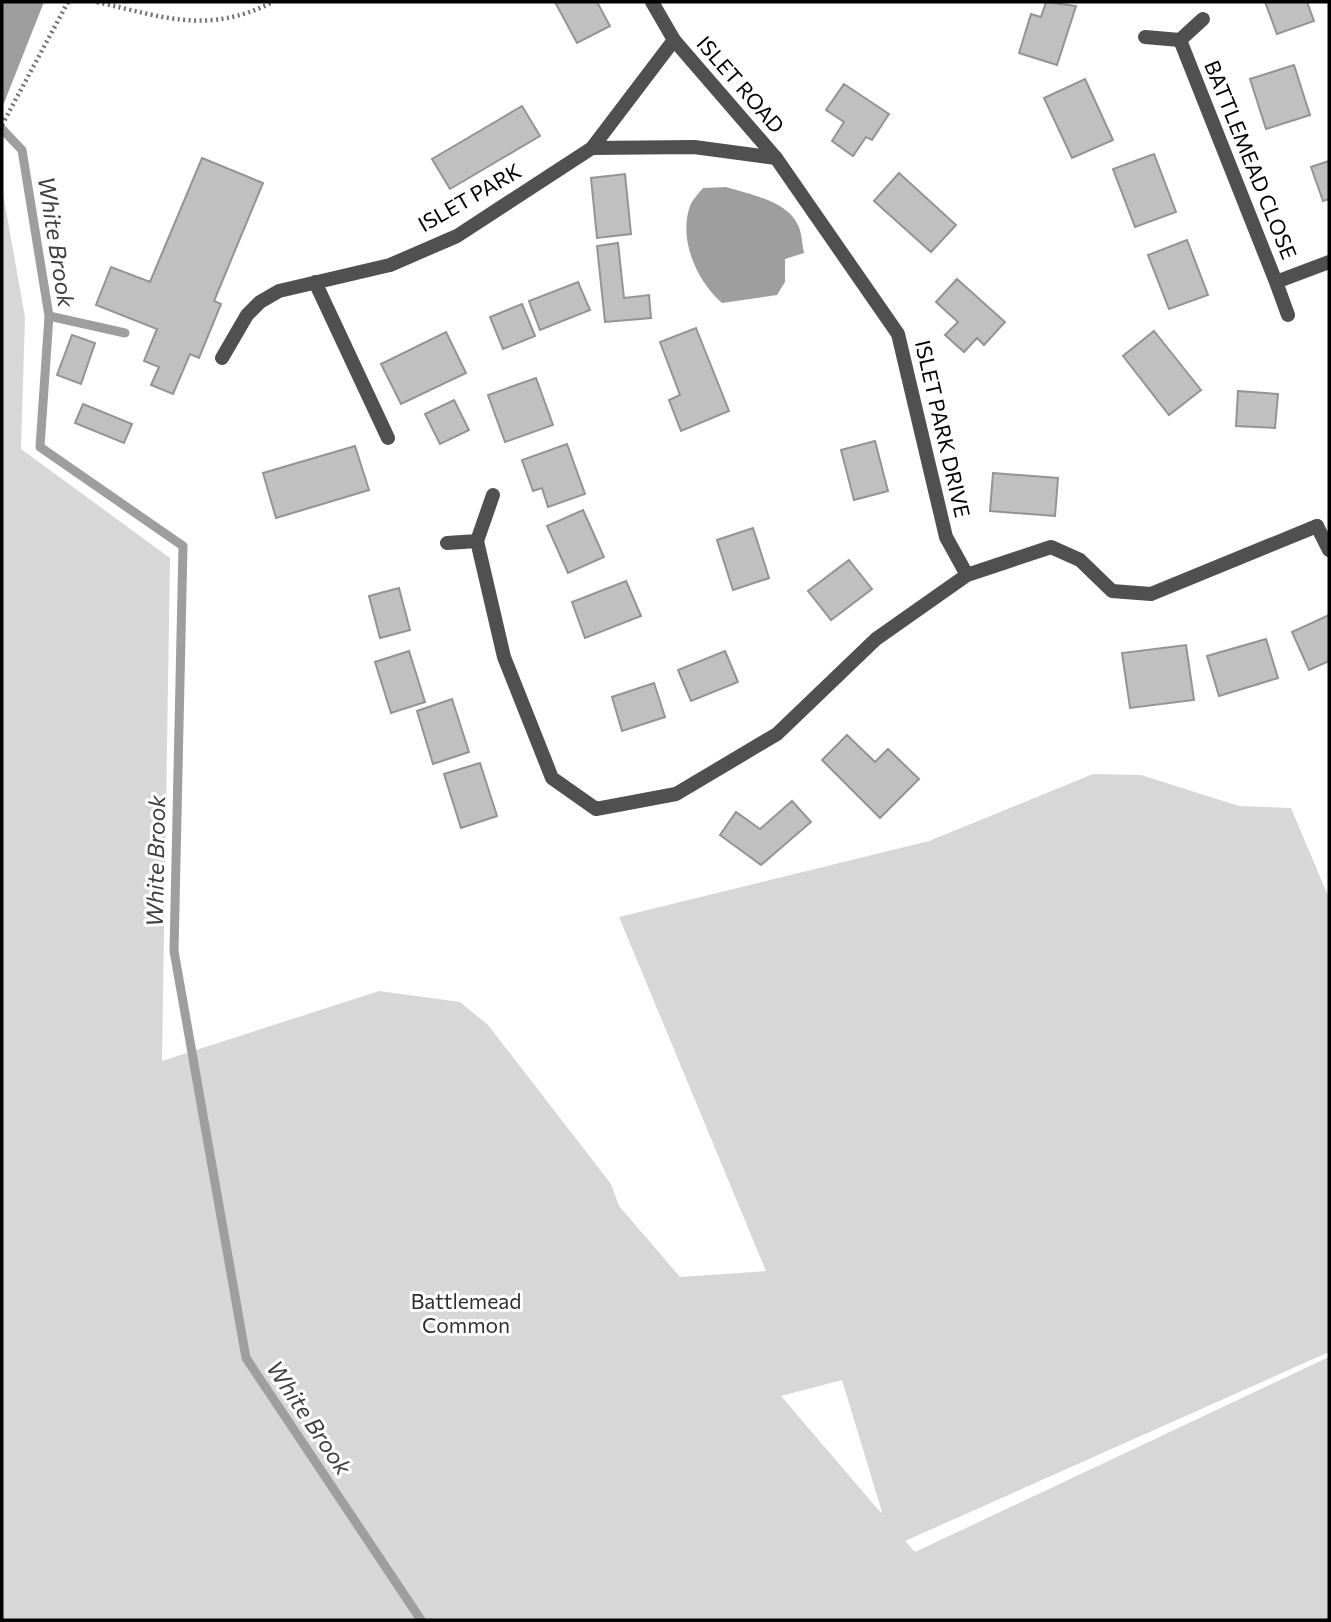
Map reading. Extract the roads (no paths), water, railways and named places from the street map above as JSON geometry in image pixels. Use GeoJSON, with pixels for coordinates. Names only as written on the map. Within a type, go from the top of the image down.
{"type":"FeatureCollection","features":[{"type":"Feature","properties":{"kind":"street","name":"ISLET ROAD"},"geometry":{"type":"LineString","coordinates":[[652,2],[674,40],[776,158]]}},
{"type":"Feature","properties":{"kind":"street"},"geometry":{"type":"LineString","coordinates":[[1145,37],[1180,40],[1203,19]]}},
{"type":"Feature","properties":{"kind":"street","name":"ISLET PARK"},"geometry":{"type":"LineString","coordinates":[[222,358],[247,316],[260,302],[279,291],[390,265],[457,236],[592,148],[674,40]]}},
{"type":"Feature","properties":{"kind":"street","name":"BATTLEMEAD CLOSE"},"geometry":{"type":"LineString","coordinates":[[1180,40],[1276,282],[1329,262]]}},
{"type":"Feature","properties":{"kind":"street"},"geometry":{"type":"LineString","coordinates":[[592,148],[694,147],[776,158]]}},
{"type":"Feature","properties":{"kind":"street","name":"ISLET PARK DRIVE"},"geometry":{"type":"LineString","coordinates":[[776,158],[898,334],[946,537],[967,576]]}},
{"type":"Feature","properties":{"kind":"street"},"geometry":{"type":"LineString","coordinates":[[315,282],[388,438]]}},
{"type":"Feature","properties":{"kind":"street"},"geometry":{"type":"LineString","coordinates":[[1276,282],[1287,315]]}},
{"type":"Feature","properties":{"kind":"street"},"geometry":{"type":"LineString","coordinates":[[493,495],[477,541],[504,657],[552,778],[596,809],[676,794],[777,734],[876,639],[967,576],[1051,547],[1080,560],[1112,591],[1151,594],[1317,526],[1329,550]]}},
{"type":"Feature","properties":{"kind":"street"},"geometry":{"type":"LineString","coordinates":[[447,543],[477,541]]}},
{"type":"Feature","properties":{"kind":"waterway","name":"White Brook"},"geometry":{"type":"LineString","coordinates":[[2,129],[22,150],[49,316],[40,447],[183,546],[174,951],[246,1358],[421,1620]]}},
{"type":"Feature","properties":{"kind":"waterway"},"geometry":{"type":"LineString","coordinates":[[49,316],[125,333]]}},
{"type":"Feature","properties":{"kind":"park label","name":"Battlemead Common"},"geometry":{"type":"Point","coordinates":[466,1314]}}]}
